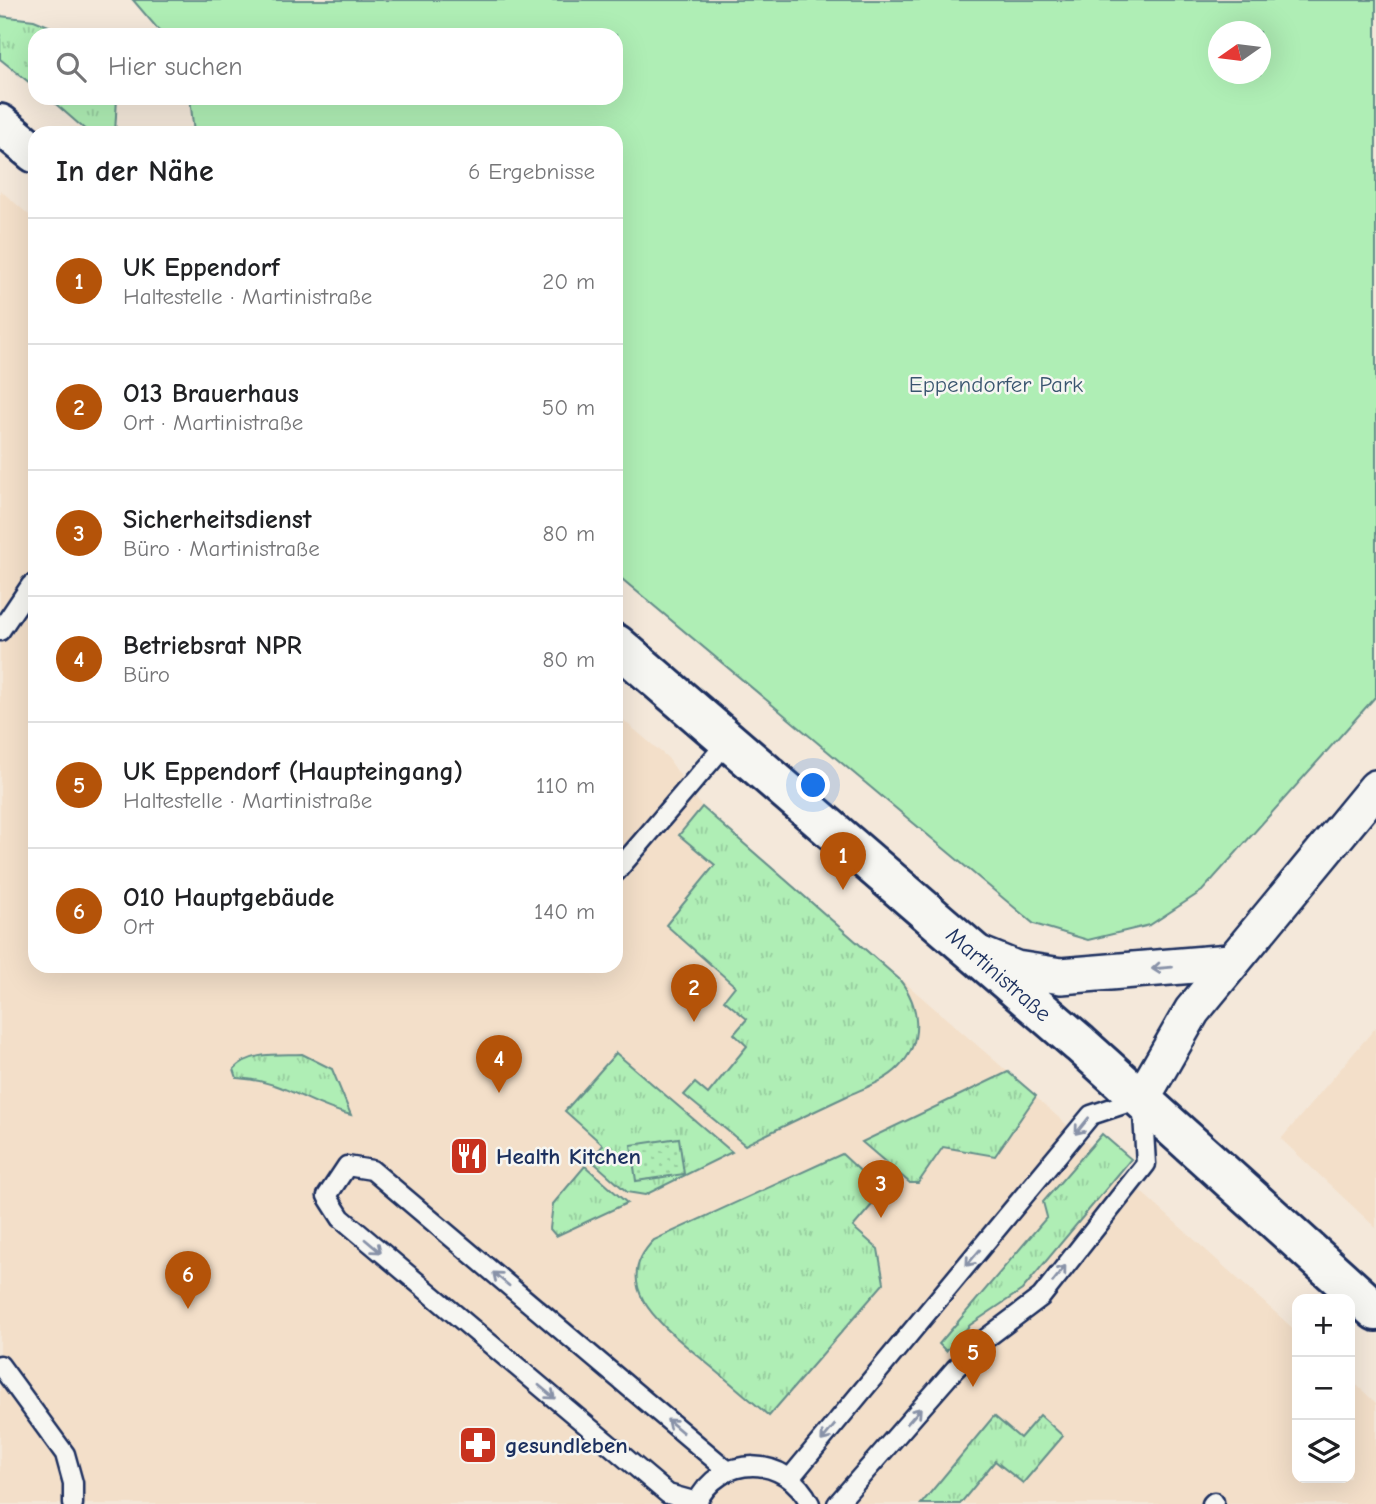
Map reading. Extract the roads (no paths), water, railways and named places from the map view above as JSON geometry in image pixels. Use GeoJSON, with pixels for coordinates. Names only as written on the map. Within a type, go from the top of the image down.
{"type":"FeatureCollection","features":[{"type":"Feature","properties":{"kind":"street"},"geometry":{"type":"LineString","coordinates":[[0,124],[28,147]]}},
{"type":"Feature","properties":{"kind":"street","name":"Martinistraße"},"geometry":{"type":"LineString","coordinates":[[623,650],[1142,1098],[1376,1311]]}},
{"type":"Feature","properties":{"kind":"street"},"geometry":{"type":"LineString","coordinates":[[1142,1098],[1181,1026],[1230,962],[1376,788]]}},
{"type":"Feature","properties":{"kind":"street"},"geometry":{"type":"LineString","coordinates":[[971,950],[1016,969],[1061,976],[1230,962]]}},
{"type":"Feature","properties":{"kind":"lane"},"geometry":{"type":"LineString","coordinates":[[0,631],[28,589]]}},
{"type":"Feature","properties":{"kind":"lane"},"geometry":{"type":"LineString","coordinates":[[623,864],[729,740]]}},
{"type":"Feature","properties":{"kind":"lane"},"geometry":{"type":"LineString","coordinates":[[790,1478],[1091,1115],[1142,1098],[1146,1164],[1041,1297],[984,1340],[955,1369],[837,1504]]}},
{"type":"Feature","properties":{"kind":"lane"},"geometry":{"type":"LineString","coordinates":[[727,1470],[372,1170],[347,1166],[327,1196],[341,1219],[668,1494],[696,1503],[704,1489],[727,1470],[760,1465],[776,1469],[790,1478],[804,1491],[810,1504]]}},
{"type":"Feature","properties":{"kind":"lane"},"geometry":{"type":"LineString","coordinates":[[0,1365],[65,1454],[73,1483],[73,1504]]}},
{"type":"Feature","properties":{"kind":"place","name":"UK Eppendorf"},"geometry":{"type":"Point","coordinates":[843,890]}},
{"type":"Feature","properties":{"kind":"place","name":"O13 Brauerhaus"},"geometry":{"type":"Point","coordinates":[694,1022]}},
{"type":"Feature","properties":{"kind":"place","name":"Betriebsrat NPR"},"geometry":{"type":"Point","coordinates":[499,1093]}},
{"type":"Feature","properties":{"kind":"place","name":"Health Kitchen"},"geometry":{"type":"Point","coordinates":[469,1156]}},
{"type":"Feature","properties":{"kind":"place","name":"Sicherheitsdienst"},"geometry":{"type":"Point","coordinates":[881,1218]}},
{"type":"Feature","properties":{"kind":"place","name":"O10 Hauptgebäude"},"geometry":{"type":"Point","coordinates":[188,1309]}},
{"type":"Feature","properties":{"kind":"place","name":"UK Eppendorf (Haupteingang)"},"geometry":{"type":"Point","coordinates":[973,1387]}},
{"type":"Feature","properties":{"kind":"place","name":"gesundleben"},"geometry":{"type":"Point","coordinates":[478,1445]}},
{"type":"Feature","properties":{"kind":"park label","name":"Eppendorfer Park"},"geometry":{"type":"Point","coordinates":[996,384]}}]}
